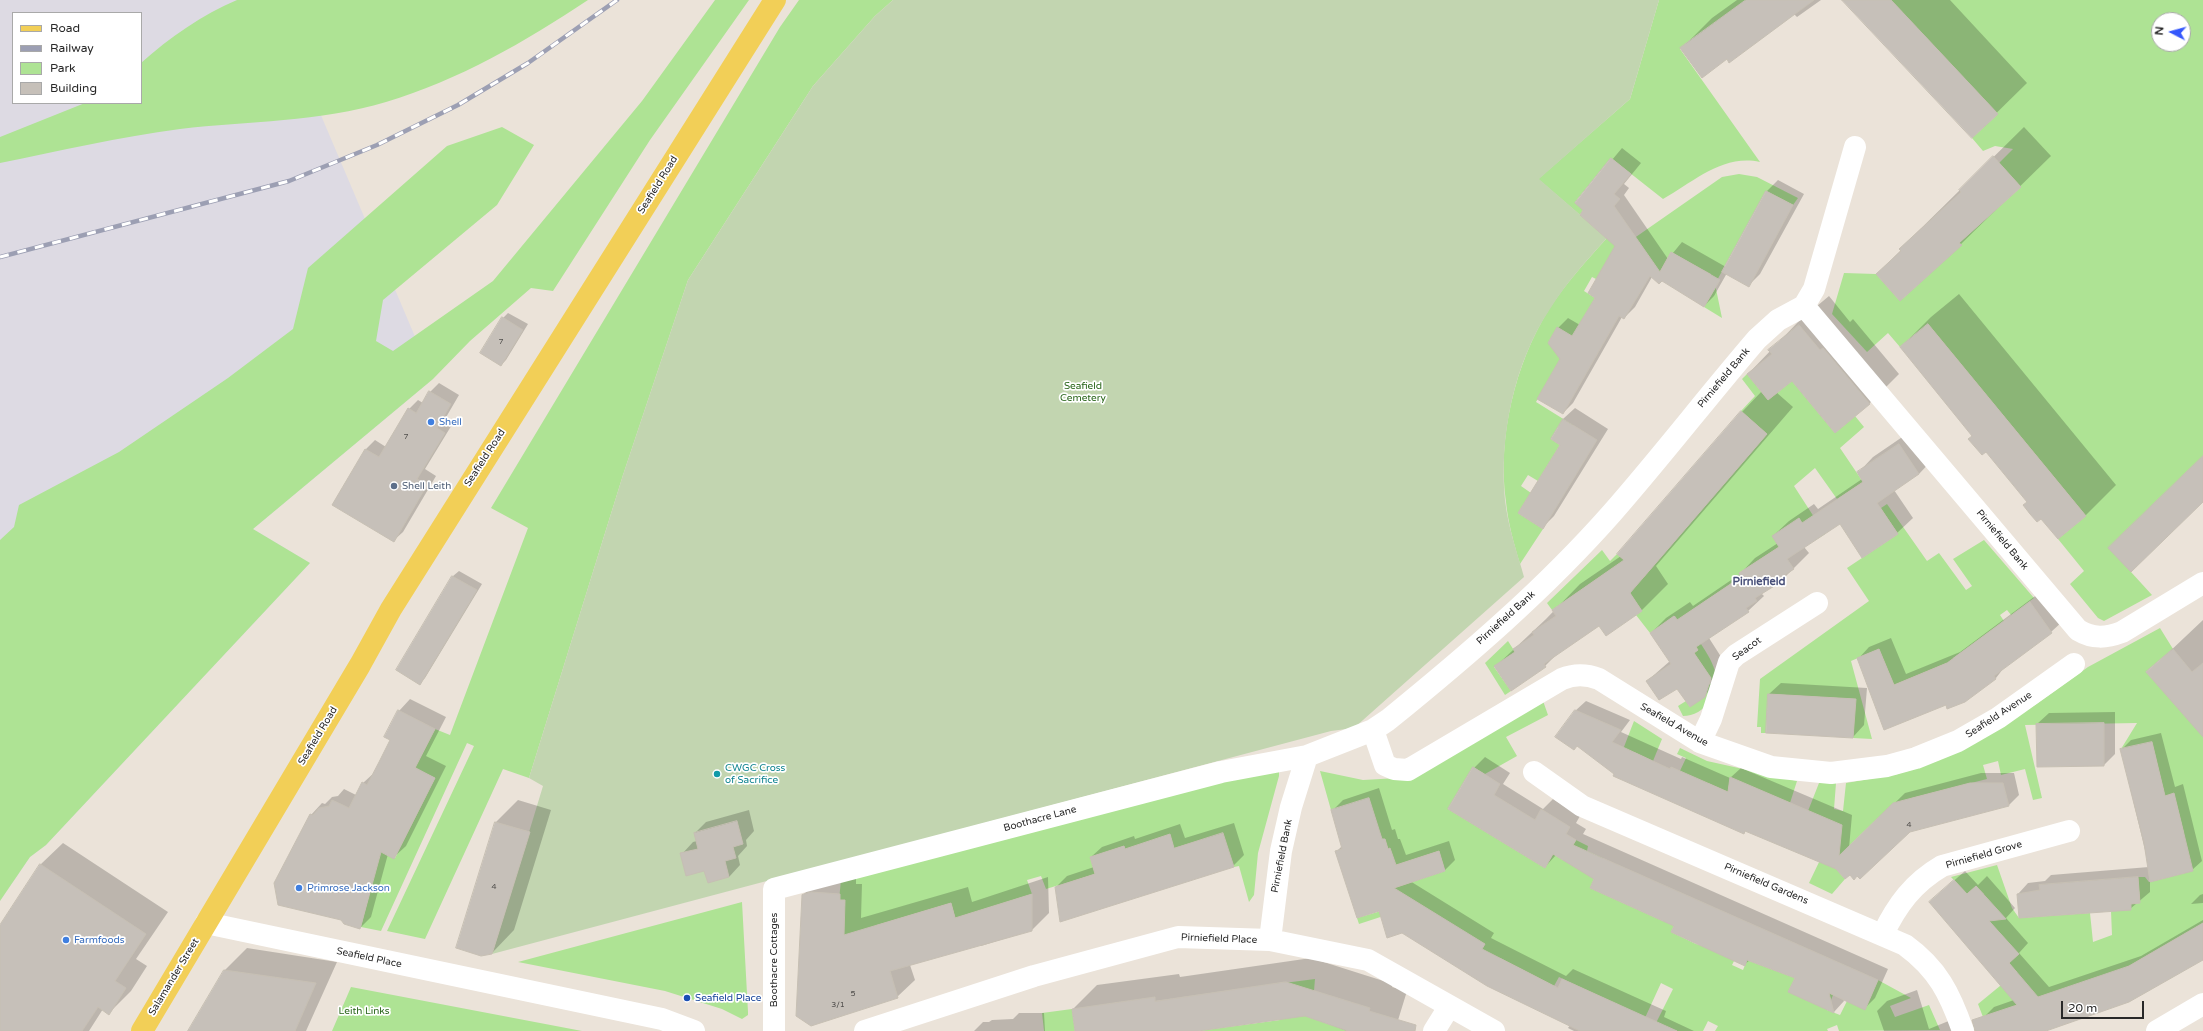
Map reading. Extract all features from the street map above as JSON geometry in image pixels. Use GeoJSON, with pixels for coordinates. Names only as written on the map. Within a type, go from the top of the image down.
{"type":"FeatureCollection","features":[{"type":"Feature","properties":{"kind":"main road","name":"Seafield Road"},"geometry":{"type":"LineString","coordinates":[[206,923],[360,665],[395,602],[775,0]]}},
{"type":"Feature","properties":{"kind":"main road","name":"Salamander Street"},"geometry":{"type":"LineString","coordinates":[[142,1031],[206,923]]}},
{"type":"Feature","properties":{"kind":"street"},"geometry":{"type":"LineString","coordinates":[[1804,306],[1814,289],[1855,147]]}},
{"type":"Feature","properties":{"kind":"street","name":"Pirniefield Bank"},"geometry":{"type":"LineString","coordinates":[[1270,940],[1281,851],[1291,807],[1307,756],[1373,730],[1405,706],[1494,629],[1555,572],[1612,513],[1757,339],[1778,320],[1804,306],[2078,630],[2096,638],[2110,637],[2122,632],[2203,583]]}},
{"type":"Feature","properties":{"kind":"street","name":"Seacot"},"geometry":{"type":"LineString","coordinates":[[1700,742],[1711,720],[1729,662],[1736,655],[1817,603]]}},
{"type":"Feature","properties":{"kind":"street","name":"Seafield Avenue"},"geometry":{"type":"LineString","coordinates":[[1373,730],[1385,765],[1394,769],[1408,770],[1562,679],[1580,675],[1599,679],[1700,742],[1771,767],[1831,773],[1887,766],[1916,758],[1958,741],[1998,718],[2074,664]]}},
{"type":"Feature","properties":{"kind":"street","name":"Boothacre Lane"},"geometry":{"type":"LineString","coordinates":[[774,889],[1221,772],[1307,756]]}},
{"type":"Feature","properties":{"kind":"street","name":"Pirniefield Gardens"},"geometry":{"type":"LineString","coordinates":[[1534,772],[1582,806],[1883,934],[1917,953],[1936,974],[1953,1004],[1962,1031]]}},
{"type":"Feature","properties":{"kind":"street","name":"Pirniefield Grove"},"geometry":{"type":"LineString","coordinates":[[1883,934],[1896,908],[1907,893],[1926,876],[1937,869],[2070,831]]}},
{"type":"Feature","properties":{"kind":"street","name":"Boothacre Cottages"},"geometry":{"type":"LineString","coordinates":[[774,889],[774,1031]]}},
{"type":"Feature","properties":{"kind":"street","name":"Seafield Place"},"geometry":{"type":"LineString","coordinates":[[206,923],[662,1018],[694,1031]]}},
{"type":"Feature","properties":{"kind":"street","name":"Pirniefield Place"},"geometry":{"type":"LineString","coordinates":[[865,1031],[1034,976],[1178,937],[1270,940],[1368,960],[1494,1031]]}},
{"type":"Feature","properties":{"kind":"street"},"geometry":{"type":"LineString","coordinates":[[2167,1029],[2203,1004]]}},
{"type":"Feature","properties":{"kind":"street"},"geometry":{"type":"LineString","coordinates":[[1434,1031],[1449,1007]]}},
{"type":"Feature","properties":{"kind":"shaded area"},"geometry":{"type":"Polygon","coordinates":[[[0,0],[306,0],[278,14],[433,379],[253,529],[310,563],[46,845],[30,857],[0,901],[0,0]]]}},
{"type":"Feature","properties":{"kind":"green space"},"geometry":{"type":"Polygon","coordinates":[[[237,0],[588,0],[516,45],[465,71],[440,83],[413,93],[361,109],[336,114],[284,120],[206,126],[157,132],[90,144],[0,163],[0,137],[82,104],[142,104],[142,62],[187,27],[237,0]]]}},
{"type":"Feature","properties":{"kind":"green space"},"geometry":{"type":"Polygon","coordinates":[[[715,0],[749,0],[650,140],[553,291],[531,288],[470,341],[433,379],[253,529],[310,563],[46,845],[30,857],[0,901],[0,540],[14,527],[19,505],[119,452],[228,378],[293,329],[308,268],[447,146],[502,127],[534,145],[497,205],[383,300],[376,341],[393,351],[493,281],[642,101],[715,0]]]}},
{"type":"Feature","properties":{"kind":"green space"},"geometry":{"type":"Polygon","coordinates":[[[799,0],[893,0],[875,16],[813,86],[688,280],[623,475],[529,778],[503,769],[425,939],[387,931],[474,746],[467,743],[381,931],[361,927],[373,879],[364,843],[395,858],[435,778],[415,767],[435,729],[450,735],[528,528],[491,508],[780,27],[799,0]]]}},
{"type":"Feature","properties":{"kind":"green space","name":"Seafield Cemetery"},"geometry":{"type":"Polygon","coordinates":[[[893,0],[1659,0],[1630,99],[1539,179],[1607,238],[1570,281],[1550,309],[1537,330],[1518,376],[1507,426],[1504,451],[1504,476],[1506,510],[1510,530],[1524,577],[1354,728],[1331,731],[492,954],[543,786],[529,778],[623,475],[688,280],[813,86],[875,16],[893,0]]]}},
{"type":"Feature","properties":{"kind":"green space"},"geometry":{"type":"Polygon","coordinates":[[[1659,0],[1753,0],[1744,1],[1680,49],[1760,162],[1733,162],[1721,166],[1709,171],[1663,199],[1611,158],[1575,202],[1583,210],[1580,215],[1538,179],[1630,99],[1659,0]]]}},
{"type":"Feature","properties":{"kind":"green space"},"geometry":{"type":"Polygon","coordinates":[[[1891,0],[2203,0],[2203,456],[2131,572],[2152,595],[2104,621],[2098,618],[2070,584],[2084,571],[2058,539],[2086,516],[1928,324],[1900,347],[1888,333],[1867,352],[1832,314],[1844,273],[1876,274],[1900,301],[1961,245],[1959,243],[2021,187],[1999,163],[2013,149],[1995,146],[1983,151],[1972,138],[1998,114],[1891,0]]]}},
{"type":"Feature","properties":{"kind":"green space"},"geometry":{"type":"Polygon","coordinates":[[[1739,174],[1757,177],[1798,198],[1793,205],[1766,191],[1715,284],[1722,318],[1704,307],[1713,292],[1704,287],[1711,274],[1671,252],[1656,278],[1651,275],[1596,279],[1592,277],[1584,291],[1595,298],[1573,337],[1557,328],[1548,343],[1564,353],[1536,402],[1573,425],[1558,427],[1551,439],[1560,445],[1538,481],[1528,475],[1521,486],[1531,493],[1518,513],[1543,529],[1520,564],[1513,541],[1507,510],[1504,478],[1504,453],[1511,402],[1518,377],[1537,330],[1549,309],[1569,281],[1607,238],[1620,248],[1722,177],[1739,174]]]}},
{"type":"Feature","properties":{"kind":"green space"},"geometry":{"type":"Polygon","coordinates":[[[1747,374],[1768,400],[1792,381],[1835,433],[1855,416],[1864,427],[1840,448],[1863,482],[1837,499],[1815,468],[1794,486],[1825,534],[1814,541],[1799,518],[1779,547],[1739,573],[1741,577],[1682,617],[1708,654],[1715,670],[1716,677],[1708,701],[1704,707],[1695,714],[1683,716],[1678,706],[1686,701],[1690,707],[1698,692],[1713,682],[1694,653],[1698,650],[1675,616],[1650,633],[1636,615],[1642,611],[1613,568],[1552,610],[1547,603],[1602,550],[1610,561],[1617,554],[1644,577],[1767,434],[1741,411],[1755,396],[1742,379],[1747,374]]]}},
{"type":"Feature","properties":{"kind":"green space"},"geometry":{"type":"Polygon","coordinates":[[[1887,504],[1927,561],[1939,553],[1966,590],[1972,586],[1953,559],[1984,540],[2034,598],[2011,615],[2007,610],[2000,615],[2004,621],[1953,658],[1954,660],[1894,685],[1879,649],[1851,661],[1872,739],[1853,738],[1855,699],[1769,694],[1766,733],[1761,733],[1761,727],[1757,727],[1760,679],[1869,601],[1847,568],[1898,534],[1881,508],[1887,504]]]}},
{"type":"Feature","properties":{"kind":"green space"},"geometry":{"type":"Polygon","coordinates":[[[2160,628],[2173,649],[2146,672],[2203,729],[2203,923],[2122,970],[1983,1017],[1978,1004],[2017,972],[2009,963],[2018,954],[1974,903],[1984,894],[1976,886],[1967,894],[1951,877],[1997,865],[2012,908],[2019,918],[2090,913],[2093,942],[2112,935],[2111,911],[2131,904],[2140,903],[2138,877],[2145,877],[2149,882],[2184,873],[2175,835],[2184,833],[2174,794],[2165,796],[2152,742],[2121,749],[2137,723],[2025,725],[2042,798],[2033,800],[2025,769],[2001,775],[1998,761],[1983,765],[1987,779],[1912,798],[1878,818],[1831,863],[1845,879],[1832,894],[1809,883],[1832,835],[1808,811],[1819,783],[1836,783],[1834,809],[1843,811],[1846,783],[1898,774],[2035,705],[2088,667],[2160,628]]]}},
{"type":"Feature","properties":{"kind":"green space"},"geometry":{"type":"Polygon","coordinates":[[[1508,641],[1515,652],[1494,667],[1511,691],[1505,695],[1485,663],[1508,641]]]}},
{"type":"Feature","properties":{"kind":"green space"},"geometry":{"type":"Polygon","coordinates":[[[1542,698],[1548,715],[1506,737],[1517,756],[1485,774],[1473,767],[1448,809],[1545,868],[1553,854],[1563,860],[1576,840],[1588,846],[1587,851],[1603,858],[1590,888],[1663,921],[1682,908],[1671,932],[1696,944],[1737,955],[1732,965],[1743,970],[1747,960],[1795,978],[1788,992],[1826,992],[1833,995],[1827,1010],[1840,1015],[1847,1001],[1865,1009],[1878,980],[1911,998],[1890,1006],[1895,1017],[1929,1005],[1940,1030],[1839,1031],[1837,1025],[1827,1029],[1828,1031],[1715,1031],[1718,1026],[1708,1021],[1703,1031],[1662,1031],[1654,1027],[1673,989],[1661,983],[1639,1031],[1638,1014],[1559,977],[1554,986],[1500,958],[1494,965],[1408,908],[1359,924],[1357,918],[1381,911],[1376,894],[1445,871],[1439,851],[1393,866],[1385,839],[1379,841],[1369,798],[1331,810],[1320,771],[1363,780],[1398,778],[1542,698]]]}},
{"type":"Feature","properties":{"kind":"green space"},"geometry":{"type":"Polygon","coordinates":[[[1634,721],[1662,739],[1653,761],[1634,752],[1622,752],[1634,721]]]}},
{"type":"Feature","properties":{"kind":"green space"},"geometry":{"type":"Polygon","coordinates":[[[1680,748],[1707,761],[1797,781],[1790,803],[1730,778],[1728,792],[1708,783],[1697,808],[1679,773],[1686,758],[1677,754],[1680,748]]]}},
{"type":"Feature","properties":{"kind":"green space"},"geometry":{"type":"Polygon","coordinates":[[[1279,771],[1279,776],[1258,853],[1254,895],[1249,902],[1239,866],[1234,867],[1174,849],[1170,835],[1129,863],[1124,846],[1090,857],[1095,874],[1046,889],[1041,876],[1027,880],[1032,894],[962,916],[965,950],[951,903],[877,925],[848,978],[839,906],[845,906],[845,901],[839,900],[841,880],[1186,789],[1279,771]]]}},
{"type":"Feature","properties":{"kind":"green space"},"geometry":{"type":"Polygon","coordinates":[[[742,902],[748,1015],[742,1019],[722,1009],[665,991],[518,962],[742,902]]]}},
{"type":"Feature","properties":{"kind":"green space"},"geometry":{"type":"Polygon","coordinates":[[[1315,979],[1314,991],[1347,1029],[1346,1031],[1198,1031],[1280,1020],[1276,984],[1315,979]]]}},
{"type":"Feature","properties":{"kind":"green space","name":"Leith Links"},"geometry":{"type":"Polygon","coordinates":[[[351,987],[582,1031],[332,1031],[351,987]]]}},
{"type":"Feature","properties":{"kind":"green space"},"geometry":{"type":"Polygon","coordinates":[[[1072,1009],[1075,1031],[1044,1031],[1042,1013],[1072,1009]]]}},
{"type":"Feature","properties":{"kind":"building"},"geometry":{"type":"Polygon","coordinates":[[[1746,0],[1814,0],[1729,63],[1727,59],[1702,78],[1680,48],[1746,0]]]}},
{"type":"Feature","properties":{"kind":"building"},"geometry":{"type":"Polygon","coordinates":[[[1842,0],[1891,0],[1998,114],[1972,138],[1842,0]]]}},
{"type":"Feature","properties":{"kind":"building"},"geometry":{"type":"Polygon","coordinates":[[[1993,156],[2021,187],[1959,243],[1962,245],[1900,301],[1876,274],[1901,251],[1899,249],[1961,192],[1959,190],[1993,156]]]}},
{"type":"Feature","properties":{"kind":"building"},"geometry":{"type":"Polygon","coordinates":[[[1611,158],[1631,174],[1614,194],[1620,199],[1614,206],[1660,272],[1671,252],[1720,280],[1704,307],[1662,281],[1659,284],[1650,276],[1624,319],[1619,316],[1563,414],[1537,399],[1560,359],[1548,343],[1557,327],[1572,336],[1595,298],[1588,293],[1615,246],[1580,215],[1583,210],[1575,203],[1611,158]]]}},
{"type":"Feature","properties":{"kind":"building"},"geometry":{"type":"Polygon","coordinates":[[[1766,191],[1793,205],[1749,287],[1722,272],[1766,191]]]}},
{"type":"Feature","properties":{"kind":"building"},"geometry":{"type":"Polygon","coordinates":[[[502,317],[523,330],[501,366],[480,353],[502,317]]]}},
{"type":"Feature","properties":{"kind":"building"},"geometry":{"type":"Polygon","coordinates":[[[1928,324],[2086,516],[2058,539],[2041,519],[2037,522],[2030,514],[2023,505],[2027,502],[1986,452],[1982,455],[1968,439],[1972,436],[1900,347],[1928,324]]]}},
{"type":"Feature","properties":{"kind":"building"},"geometry":{"type":"Polygon","coordinates":[[[1799,325],[1820,350],[1823,348],[1870,404],[1835,433],[1792,381],[1768,400],[1747,374],[1772,354],[1768,350],[1799,325]]]}},
{"type":"Feature","properties":{"kind":"building"},"geometry":{"type":"Polygon","coordinates":[[[429,391],[451,404],[437,428],[445,433],[417,479],[427,485],[394,542],[332,505],[365,449],[379,457],[408,408],[416,413],[429,391]]]}},
{"type":"Feature","properties":{"kind":"building"},"geometry":{"type":"Polygon","coordinates":[[[1741,411],[1767,434],[1630,593],[1642,611],[1606,636],[1599,626],[1544,664],[1546,667],[1511,691],[1494,666],[1515,652],[1513,649],[1534,635],[1532,632],[1556,616],[1552,610],[1624,560],[1617,554],[1741,411]]]}},
{"type":"Feature","properties":{"kind":"building"},"geometry":{"type":"Polygon","coordinates":[[[1563,419],[1597,440],[1543,529],[1518,513],[1560,445],[1551,439],[1563,419]]]}},
{"type":"Feature","properties":{"kind":"building"},"geometry":{"type":"Polygon","coordinates":[[[1899,444],[1919,474],[1877,503],[1898,534],[1862,558],[1840,524],[1787,559],[1794,569],[1782,577],[1784,580],[1755,598],[1757,601],[1746,608],[1749,612],[1696,647],[1698,650],[1694,653],[1711,678],[1705,697],[1690,707],[1677,689],[1659,700],[1646,681],[1671,664],[1650,633],[1674,616],[1677,620],[1741,577],[1739,573],[1779,547],[1772,536],[1799,518],[1802,523],[1863,482],[1857,472],[1899,444]]]}},
{"type":"Feature","properties":{"kind":"building"},"geometry":{"type":"Polygon","coordinates":[[[2203,456],[2203,502],[2131,572],[2108,548],[2203,456]]]}},
{"type":"Feature","properties":{"kind":"building"},"geometry":{"type":"Polygon","coordinates":[[[452,576],[477,590],[420,685],[396,670],[452,576]]]}},
{"type":"Feature","properties":{"kind":"building"},"geometry":{"type":"Polygon","coordinates":[[[2030,602],[2052,633],[1994,676],[1996,679],[1965,702],[1947,709],[1946,705],[1884,730],[1857,658],[1879,649],[1894,685],[1947,663],[2030,602]]]}},
{"type":"Feature","properties":{"kind":"building"},"geometry":{"type":"Polygon","coordinates":[[[2173,649],[2192,672],[2203,663],[2203,737],[2146,672],[2173,649]]]}},
{"type":"Feature","properties":{"kind":"building"},"geometry":{"type":"Polygon","coordinates":[[[1768,694],[1856,699],[1853,738],[1766,733],[1768,694]]]}},
{"type":"Feature","properties":{"kind":"building"},"geometry":{"type":"Polygon","coordinates":[[[398,710],[435,729],[415,768],[435,778],[394,859],[381,852],[360,929],[344,924],[341,920],[278,905],[274,883],[310,814],[313,815],[319,808],[329,806],[332,800],[349,808],[362,782],[367,785],[390,740],[384,737],[398,710]]]}},
{"type":"Feature","properties":{"kind":"building"},"geometry":{"type":"Polygon","coordinates":[[[1575,710],[1621,730],[1612,742],[1670,769],[1671,767],[1728,792],[1730,777],[1842,825],[1839,856],[1893,803],[1970,783],[2003,783],[2009,806],[1910,832],[1860,879],[1857,876],[1854,880],[1850,875],[1845,879],[1836,869],[1745,831],[1744,834],[1613,776],[1614,774],[1577,746],[1574,750],[1555,737],[1575,710]]]}},
{"type":"Feature","properties":{"kind":"building"},"geometry":{"type":"Polygon","coordinates":[[[2104,723],[2104,766],[2037,767],[2036,724],[2104,723]]]}},
{"type":"Feature","properties":{"kind":"building"},"geometry":{"type":"Polygon","coordinates":[[[2152,742],[2165,796],[2174,793],[2193,871],[2150,882],[2144,843],[2120,749],[2152,742]]]}},
{"type":"Feature","properties":{"kind":"building"},"geometry":{"type":"Polygon","coordinates":[[[1473,767],[1500,784],[1494,795],[1535,820],[1541,809],[1570,827],[1566,834],[1576,840],[1573,845],[1878,980],[1865,1010],[1829,993],[1834,1013],[1788,992],[1795,978],[1747,960],[1745,966],[1671,932],[1674,926],[1590,888],[1594,879],[1553,854],[1545,868],[1448,809],[1473,767]]]}},
{"type":"Feature","properties":{"kind":"building"},"geometry":{"type":"Polygon","coordinates":[[[1369,798],[1382,839],[1385,839],[1388,849],[1390,848],[1396,865],[1439,851],[1445,871],[1394,888],[1485,944],[1482,949],[1558,988],[1562,979],[1677,1031],[1580,1031],[1487,986],[1402,933],[1387,938],[1379,911],[1357,918],[1335,851],[1342,849],[1331,810],[1369,798]]]}},
{"type":"Feature","properties":{"kind":"building"},"geometry":{"type":"Polygon","coordinates":[[[737,821],[743,844],[733,847],[736,858],[725,861],[729,877],[708,883],[704,871],[686,876],[680,853],[698,849],[694,833],[737,821]]]}},
{"type":"Feature","properties":{"kind":"building"},"geometry":{"type":"Polygon","coordinates":[[[495,822],[530,832],[492,954],[481,956],[456,948],[495,822]]]}},
{"type":"Feature","properties":{"kind":"building"},"geometry":{"type":"Polygon","coordinates":[[[1223,833],[1234,867],[1060,922],[1055,887],[1095,874],[1090,857],[1124,846],[1125,849],[1170,834],[1174,848],[1223,833]]]}},
{"type":"Feature","properties":{"kind":"building"},"geometry":{"type":"Polygon","coordinates":[[[40,864],[146,934],[115,981],[126,988],[109,1015],[98,1007],[82,1031],[0,1031],[0,925],[40,864]]]}},
{"type":"Feature","properties":{"kind":"building"},"geometry":{"type":"Polygon","coordinates":[[[2138,877],[2140,903],[2131,904],[2131,910],[2019,918],[2017,894],[2040,890],[2039,885],[2138,877]]]}},
{"type":"Feature","properties":{"kind":"building"},"geometry":{"type":"Polygon","coordinates":[[[1954,880],[1967,894],[1976,886],[2006,919],[1989,921],[2019,954],[2009,963],[2038,997],[2129,966],[2203,923],[2203,960],[2129,1002],[2046,1031],[1975,1031],[1972,1020],[2017,1005],[1929,902],[1954,880]]]}},
{"type":"Feature","properties":{"kind":"building"},"geometry":{"type":"Polygon","coordinates":[[[811,892],[840,894],[840,900],[845,900],[844,935],[951,903],[955,918],[1032,894],[1032,931],[890,971],[898,998],[811,1026],[796,1016],[802,895],[811,892]]]}},
{"type":"Feature","properties":{"kind":"building"},"geometry":{"type":"Polygon","coordinates":[[[224,970],[316,983],[295,1031],[188,1031],[224,970]]]}},
{"type":"Feature","properties":{"kind":"building"},"geometry":{"type":"Polygon","coordinates":[[[1286,982],[1370,1008],[1369,1011],[1416,1025],[1415,1031],[1348,1031],[1305,1016],[1198,1031],[1075,1031],[1072,1009],[1155,997],[1155,1001],[1286,982]]]}},
{"type":"Feature","properties":{"kind":"railway"},"geometry":{"type":"LineString","coordinates":[[0,257],[289,181],[377,145],[458,105],[528,63],[617,0]]}},
{"type":"Feature","properties":{"kind":"place","name":"Shell"},"geometry":{"type":"Point","coordinates":[431,422]}},
{"type":"Feature","properties":{"kind":"place","name":"Shell Leith"},"geometry":{"type":"Point","coordinates":[394,486]}},
{"type":"Feature","properties":{"kind":"place","name":"CWGC Cross of Sacrifice"},"geometry":{"type":"Point","coordinates":[717,774]}},
{"type":"Feature","properties":{"kind":"place","name":"Primrose Jackson"},"geometry":{"type":"Point","coordinates":[299,888]}},
{"type":"Feature","properties":{"kind":"place","name":"Farmfoods"},"geometry":{"type":"Point","coordinates":[66,940]}},
{"type":"Feature","properties":{"kind":"place","name":"Seafield Place"},"geometry":{"type":"Point","coordinates":[687,998]}},
{"type":"Feature","properties":{"kind":"district","name":"Pirniefield"},"geometry":{"type":"Point","coordinates":[1759,582]}}]}
